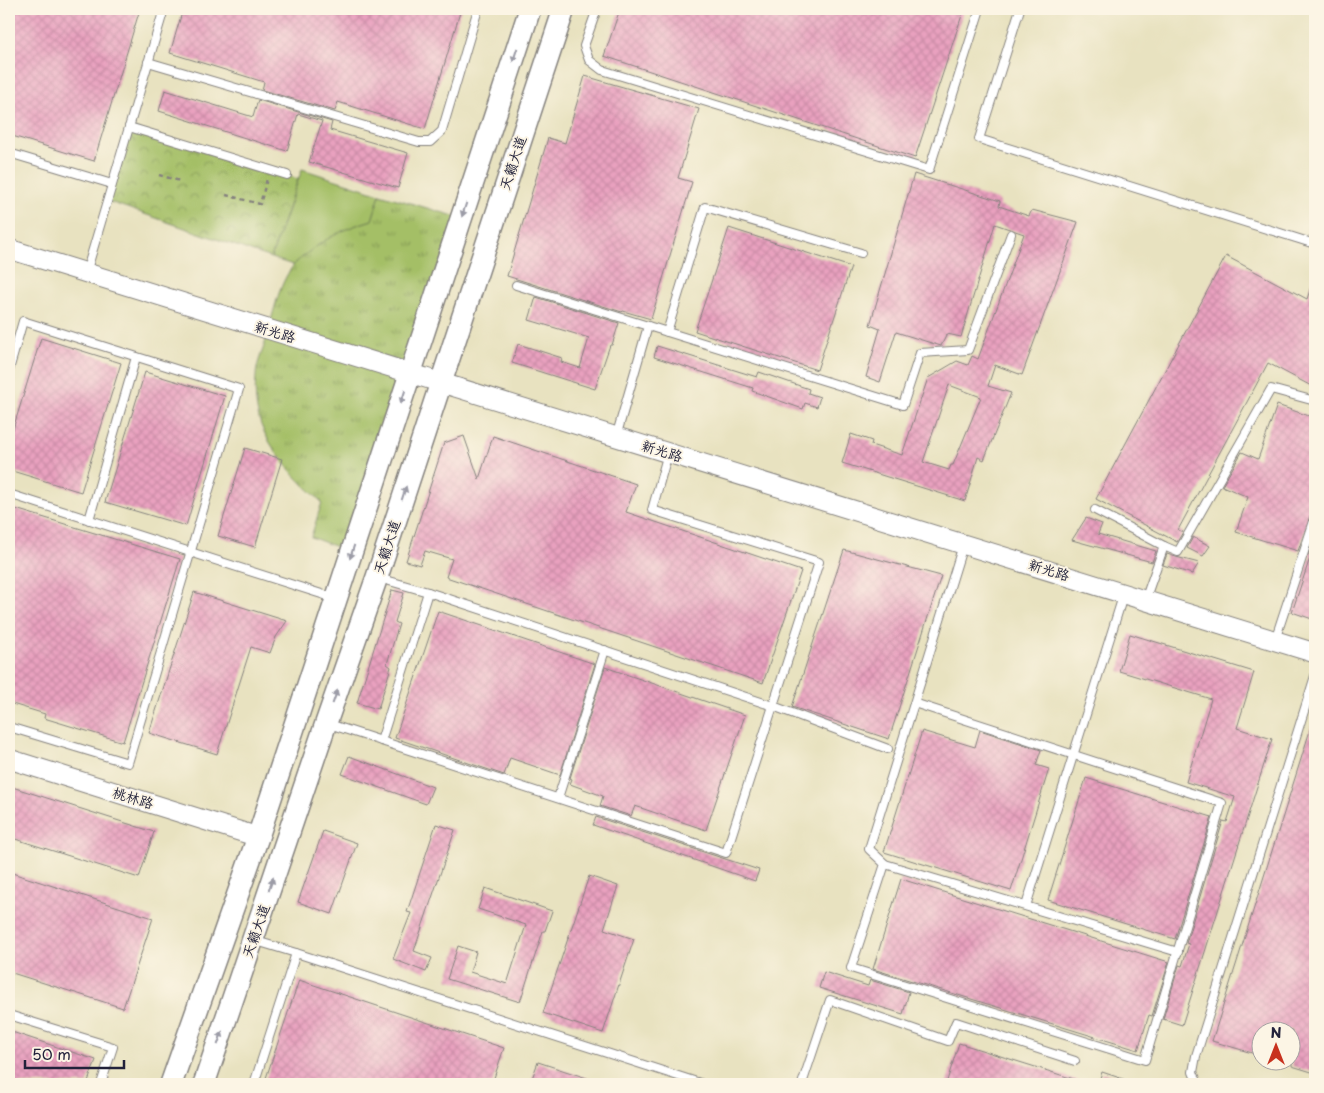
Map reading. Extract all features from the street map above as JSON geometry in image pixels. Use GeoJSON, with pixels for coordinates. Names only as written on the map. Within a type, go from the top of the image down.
{"type":"FeatureCollection","features":[{"type":"Feature","properties":{"kind":"main road"},"geometry":{"type":"LineString","coordinates":[[171,1084],[258,836],[530,9]]}},
{"type":"Feature","properties":{"kind":"main road","name":"天籁大道"},"geometry":{"type":"LineString","coordinates":[[204,1084],[377,577],[564,9]]}},
{"type":"Feature","properties":{"kind":"street","name":"新光路"},"geometry":{"type":"LineString","coordinates":[[9,249],[1315,652]]}},
{"type":"Feature","properties":{"kind":"street","name":"桃林路"},"geometry":{"type":"LineString","coordinates":[[9,759],[258,836]]}},
{"type":"Feature","properties":{"kind":"lane"},"geometry":{"type":"LineString","coordinates":[[86,273],[164,9]]}},
{"type":"Feature","properties":{"kind":"lane"},"geometry":{"type":"LineString","coordinates":[[148,62],[419,142],[430,142],[442,131],[478,9]]}},
{"type":"Feature","properties":{"kind":"lane"},"geometry":{"type":"LineString","coordinates":[[597,9],[584,46],[589,60],[602,70],[929,170],[980,9]]}},
{"type":"Feature","properties":{"kind":"lane"},"geometry":{"type":"LineString","coordinates":[[1020,9],[980,139],[1315,244]]}},
{"type":"Feature","properties":{"kind":"lane"},"geometry":{"type":"LineString","coordinates":[[129,127],[287,175]]}},
{"type":"Feature","properties":{"kind":"lane"},"geometry":{"type":"LineString","coordinates":[[9,153],[112,184]]}},
{"type":"Feature","properties":{"kind":"lane"},"geometry":{"type":"LineString","coordinates":[[668,332],[705,207],[862,253]]}},
{"type":"Feature","properties":{"kind":"lane"},"geometry":{"type":"LineString","coordinates":[[516,285],[903,405],[920,353],[968,350],[1011,234]]}},
{"type":"Feature","properties":{"kind":"lane"},"geometry":{"type":"LineString","coordinates":[[9,370],[23,321],[238,389],[128,764],[9,727]]}},
{"type":"Feature","properties":{"kind":"lane"},"geometry":{"type":"LineString","coordinates":[[616,437],[648,326]]}},
{"type":"Feature","properties":{"kind":"lane"},"geometry":{"type":"LineString","coordinates":[[89,520],[136,357]]}},
{"type":"Feature","properties":{"kind":"lane"},"geometry":{"type":"LineString","coordinates":[[1095,510],[1178,552],[1272,390],[1315,401]]}},
{"type":"Feature","properties":{"kind":"lane"},"geometry":{"type":"LineString","coordinates":[[326,723],[726,853],[819,562],[652,510],[668,453]]}},
{"type":"Feature","properties":{"kind":"lane"},"geometry":{"type":"LineString","coordinates":[[9,494],[336,599]]}},
{"type":"Feature","properties":{"kind":"lane"},"geometry":{"type":"LineString","coordinates":[[1275,640],[1315,518]]}},
{"type":"Feature","properties":{"kind":"lane"},"geometry":{"type":"LineString","coordinates":[[964,544],[869,849],[885,864],[1178,952]]}},
{"type":"Feature","properties":{"kind":"lane"},"geometry":{"type":"LineString","coordinates":[[1145,600],[1164,546]]}},
{"type":"Feature","properties":{"kind":"lane"},"geometry":{"type":"LineString","coordinates":[[377,577],[428,592],[773,706],[888,748]]}},
{"type":"Feature","properties":{"kind":"lane"},"geometry":{"type":"LineString","coordinates":[[381,741],[428,592]]}},
{"type":"Feature","properties":{"kind":"lane"},"geometry":{"type":"LineString","coordinates":[[1026,906],[1124,593]]}},
{"type":"Feature","properties":{"kind":"lane"},"geometry":{"type":"LineString","coordinates":[[558,798],[605,650]]}},
{"type":"Feature","properties":{"kind":"lane"},"geometry":{"type":"LineString","coordinates":[[1198,1084],[1193,1072],[1196,1056],[1315,676]]}},
{"type":"Feature","properties":{"kind":"lane"},"geometry":{"type":"LineString","coordinates":[[885,864],[851,968],[1145,1060],[1222,802],[914,703]]}},
{"type":"Feature","properties":{"kind":"lane"},"geometry":{"type":"LineString","coordinates":[[252,940],[704,1084]]}},
{"type":"Feature","properties":{"kind":"lane"},"geometry":{"type":"LineString","coordinates":[[254,1084],[296,953]]}},
{"type":"Feature","properties":{"kind":"lane"},"geometry":{"type":"LineString","coordinates":[[802,1084],[830,1000],[948,1041],[956,1022],[1075,1062]]}},
{"type":"Feature","properties":{"kind":"lane"},"geometry":{"type":"LineString","coordinates":[[9,1015],[112,1046],[101,1084]]}},
{"type":"Feature","properties":{"kind":"path"},"geometry":{"type":"LineString","coordinates":[[226,195],[260,204],[270,169]]}},
{"type":"Feature","properties":{"kind":"path"},"geometry":{"type":"LineString","coordinates":[[159,175],[180,181]]}},
{"type":"Feature","properties":{"kind":"green space"},"geometry":{"type":"Polygon","coordinates":[[[129,127],[298,179],[271,258],[107,201],[129,127]]]}},
{"type":"Feature","properties":{"kind":"green space"},"geometry":{"type":"Polygon","coordinates":[[[302,169],[380,194],[372,220],[330,238],[311,250],[293,265],[271,258],[302,169]]]}},
{"type":"Feature","properties":{"kind":"green space"},"geometry":{"type":"Polygon","coordinates":[[[380,194],[461,218],[352,553],[311,537],[322,502],[305,487],[269,442],[259,419],[256,405],[256,372],[276,302],[288,273],[310,249],[340,232],[372,220],[380,194]]]}},
{"type":"Feature","properties":{"kind":"building"},"geometry":{"type":"Polygon","coordinates":[[[9,9],[140,9],[94,161],[9,135],[9,9]]]}},
{"type":"Feature","properties":{"kind":"building"},"geometry":{"type":"Polygon","coordinates":[[[183,9],[461,9],[425,129],[338,102],[335,111],[262,90],[264,82],[170,53],[183,9]]]}},
{"type":"Feature","properties":{"kind":"building"},"geometry":{"type":"Polygon","coordinates":[[[620,9],[964,9],[915,158],[604,56],[620,9]]]}},
{"type":"Feature","properties":{"kind":"building"},"geometry":{"type":"Polygon","coordinates":[[[585,76],[699,109],[678,178],[692,182],[651,319],[622,312],[507,276],[548,138],[565,143],[585,76]]]}},
{"type":"Feature","properties":{"kind":"building"},"geometry":{"type":"Polygon","coordinates":[[[165,90],[253,117],[258,100],[332,122],[330,130],[408,153],[398,188],[309,162],[322,121],[298,114],[287,151],[159,111],[165,90]]]}},
{"type":"Feature","properties":{"kind":"building"},"geometry":{"type":"Polygon","coordinates":[[[914,174],[1000,201],[999,206],[1029,216],[1032,210],[1078,222],[1022,375],[995,365],[988,386],[1011,393],[984,460],[978,457],[965,501],[842,463],[851,434],[872,441],[871,445],[902,455],[928,378],[957,361],[968,365],[972,356],[978,359],[1024,234],[995,224],[961,337],[947,334],[941,346],[896,332],[880,382],[866,377],[880,329],[870,325],[914,174]],[[949,385],[923,462],[949,470],[951,465],[953,465],[981,397],[949,385]]]}},
{"type":"Feature","properties":{"kind":"building"},"geometry":{"type":"Polygon","coordinates":[[[729,228],[851,267],[817,370],[695,331],[729,228]]]}},
{"type":"Feature","properties":{"kind":"building"},"geometry":{"type":"Polygon","coordinates":[[[1226,256],[1307,299],[1313,280],[1315,280],[1315,388],[1268,363],[1178,530],[1183,532],[1177,542],[1096,499],[1226,256]]]}},
{"type":"Feature","properties":{"kind":"building"},"geometry":{"type":"Polygon","coordinates":[[[536,297],[619,323],[595,389],[512,363],[518,344],[562,358],[561,362],[580,368],[589,338],[529,320],[536,297]]]}},
{"type":"Feature","properties":{"kind":"building"},"geometry":{"type":"Polygon","coordinates":[[[41,338],[121,363],[81,492],[9,470],[9,442],[41,338]]]}},
{"type":"Feature","properties":{"kind":"building"},"geometry":{"type":"Polygon","coordinates":[[[657,346],[757,377],[759,372],[809,389],[808,393],[820,397],[817,407],[805,403],[803,409],[752,391],[753,388],[654,357],[657,346]]]}},
{"type":"Feature","properties":{"kind":"building"},"geometry":{"type":"Polygon","coordinates":[[[145,372],[225,396],[186,526],[105,502],[145,372]]]}},
{"type":"Feature","properties":{"kind":"building"},"geometry":{"type":"Polygon","coordinates":[[[1277,405],[1315,418],[1315,491],[1312,502],[1315,503],[1315,513],[1310,516],[1298,551],[1236,532],[1248,497],[1222,486],[1242,452],[1258,459],[1277,405]]]}},
{"type":"Feature","properties":{"kind":"building"},"geometry":{"type":"Polygon","coordinates":[[[464,436],[479,479],[493,436],[636,484],[626,512],[801,571],[763,683],[446,577],[452,559],[425,551],[420,565],[406,561],[444,443],[464,436]]]}},
{"type":"Feature","properties":{"kind":"building"},"geometry":{"type":"Polygon","coordinates":[[[245,448],[282,459],[255,547],[218,536],[245,448]]]}},
{"type":"Feature","properties":{"kind":"building"},"geometry":{"type":"Polygon","coordinates":[[[9,507],[180,559],[123,742],[44,718],[45,714],[9,703],[9,507]]]}},
{"type":"Feature","properties":{"kind":"building"},"geometry":{"type":"Polygon","coordinates":[[[1086,518],[1102,524],[1098,534],[1156,551],[1152,562],[1072,540],[1086,518]]]}},
{"type":"Feature","properties":{"kind":"building"},"geometry":{"type":"Polygon","coordinates":[[[1315,535],[1315,620],[1292,612],[1311,555],[1309,555],[1315,535]]]}},
{"type":"Feature","properties":{"kind":"building"},"geometry":{"type":"Polygon","coordinates":[[[1193,537],[1210,546],[1203,556],[1187,548],[1193,537]]]}},
{"type":"Feature","properties":{"kind":"building"},"geometry":{"type":"Polygon","coordinates":[[[844,550],[941,576],[889,739],[792,707],[844,550]]]}},
{"type":"Feature","properties":{"kind":"building"},"geometry":{"type":"Polygon","coordinates":[[[1167,554],[1199,563],[1192,574],[1163,565],[1167,554]]]}},
{"type":"Feature","properties":{"kind":"building"},"geometry":{"type":"Polygon","coordinates":[[[392,590],[404,593],[395,622],[399,624],[387,664],[391,667],[378,709],[357,703],[392,590]]]}},
{"type":"Feature","properties":{"kind":"building"},"geometry":{"type":"Polygon","coordinates":[[[194,592],[287,621],[276,637],[270,653],[251,647],[217,754],[149,733],[194,592]]]}},
{"type":"Feature","properties":{"kind":"building"},"geometry":{"type":"Polygon","coordinates":[[[438,611],[595,664],[560,775],[510,758],[504,775],[395,738],[438,611]]]}},
{"type":"Feature","properties":{"kind":"building"},"geometry":{"type":"Polygon","coordinates":[[[1130,634],[1254,672],[1237,728],[1272,739],[1182,1025],[1163,1019],[1179,965],[1182,966],[1189,944],[1186,943],[1223,821],[1227,822],[1235,797],[1186,782],[1211,699],[1119,671],[1130,634]]]}},
{"type":"Feature","properties":{"kind":"building"},"geometry":{"type":"Polygon","coordinates":[[[605,667],[745,715],[706,830],[635,806],[631,816],[600,806],[603,796],[570,784],[572,779],[570,778],[605,667]]]}},
{"type":"Feature","properties":{"kind":"building"},"geometry":{"type":"Polygon","coordinates":[[[1313,721],[1315,721],[1315,1073],[1302,1069],[1302,1020],[1252,1020],[1252,1053],[1212,1041],[1313,721]]]}},
{"type":"Feature","properties":{"kind":"building"},"geometry":{"type":"Polygon","coordinates":[[[980,730],[1041,750],[1036,765],[1049,769],[1011,891],[884,852],[922,731],[975,747],[980,730]]]}},
{"type":"Feature","properties":{"kind":"building"},"geometry":{"type":"Polygon","coordinates":[[[349,756],[433,787],[426,804],[342,774],[349,756]]]}},
{"type":"Feature","properties":{"kind":"building"},"geometry":{"type":"Polygon","coordinates":[[[1086,778],[1212,817],[1175,939],[1048,900],[1086,778]]]}},
{"type":"Feature","properties":{"kind":"building"},"geometry":{"type":"Polygon","coordinates":[[[9,786],[154,832],[139,878],[9,837],[9,786]]]}},
{"type":"Feature","properties":{"kind":"building"},"geometry":{"type":"Polygon","coordinates":[[[596,817],[759,870],[755,881],[593,825],[596,817]]]}},
{"type":"Feature","properties":{"kind":"building"},"geometry":{"type":"Polygon","coordinates":[[[436,824],[455,830],[414,951],[432,958],[426,972],[393,959],[411,913],[407,912],[436,824]]]}},
{"type":"Feature","properties":{"kind":"building"},"geometry":{"type":"Polygon","coordinates":[[[323,831],[357,843],[332,914],[298,902],[323,831]]]}},
{"type":"Feature","properties":{"kind":"building"},"geometry":{"type":"Polygon","coordinates":[[[9,872],[153,918],[123,1008],[9,972],[9,872]]]}},
{"type":"Feature","properties":{"kind":"building"},"geometry":{"type":"Polygon","coordinates":[[[589,876],[618,886],[604,929],[634,939],[603,1033],[543,1013],[589,876]]]}},
{"type":"Feature","properties":{"kind":"building"},"geometry":{"type":"Polygon","coordinates":[[[901,879],[1169,962],[1152,1016],[1149,1015],[1138,1050],[873,969],[901,879]]]}},
{"type":"Feature","properties":{"kind":"building"},"geometry":{"type":"Polygon","coordinates":[[[485,888],[552,911],[545,931],[543,931],[520,1002],[447,979],[458,946],[476,952],[470,972],[507,984],[526,925],[478,909],[485,888]]]}},
{"type":"Feature","properties":{"kind":"building"},"geometry":{"type":"Polygon","coordinates":[[[824,972],[868,986],[870,980],[909,992],[903,1014],[819,988],[824,972]]]}},
{"type":"Feature","properties":{"kind":"building"},"geometry":{"type":"Polygon","coordinates":[[[299,980],[504,1048],[492,1084],[264,1084],[299,980]]]}},
{"type":"Feature","properties":{"kind":"building"},"geometry":{"type":"Polygon","coordinates":[[[9,1031],[96,1060],[87,1084],[9,1084],[9,1031]]]}},
{"type":"Feature","properties":{"kind":"building"},"geometry":{"type":"Polygon","coordinates":[[[959,1043],[1083,1082],[1083,1084],[946,1084],[959,1043]]]}},
{"type":"Feature","properties":{"kind":"building"},"geometry":{"type":"Polygon","coordinates":[[[538,1062],[599,1082],[599,1084],[530,1084],[538,1062]]]}},
{"type":"Feature","properties":{"kind":"building"},"geometry":{"type":"Polygon","coordinates":[[[1102,1072],[1132,1082],[1132,1084],[1098,1084],[1102,1072]]]}}]}
